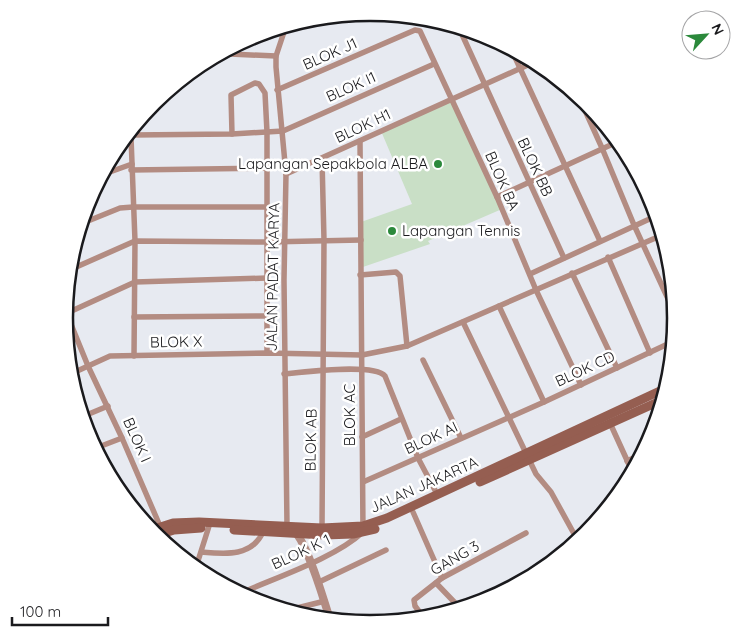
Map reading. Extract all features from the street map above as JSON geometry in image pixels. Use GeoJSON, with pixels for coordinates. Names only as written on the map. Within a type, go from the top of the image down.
{"type":"FeatureCollection","features":[{"type":"Feature","properties":{"kind":"main road","name":"JALAN JAKARTA"},"geometry":{"type":"LineString","coordinates":[[160,526],[173,522],[263,532],[324,535],[385,525],[659,392]]}},
{"type":"Feature","properties":{"kind":"main road","name":"JALAN JAKARTA"},"geometry":{"type":"LineString","coordinates":[[165,533],[209,525],[363,529],[438,494],[610,424],[655,403]]}},
{"type":"Feature","properties":{"kind":"street","name":"BLOK J1"},"geometry":{"type":"LineString","coordinates":[[277,90],[414,30],[420,31]]}},
{"type":"Feature","properties":{"kind":"street","name":"BLOK BA"},"geometry":{"type":"LineString","coordinates":[[420,31],[497,197],[535,288],[581,385]]}},
{"type":"Feature","properties":{"kind":"street","name":"JALAN PADAT KARYA"},"geometry":{"type":"LineString","coordinates":[[284,34],[276,56],[275,132],[286,174],[283,355],[285,371],[287,526]]}},
{"type":"Feature","properties":{"kind":"street","name":"BLOK BB"},"geometry":{"type":"LineString","coordinates":[[463,36],[564,258]]}},
{"type":"Feature","properties":{"kind":"street"},"geometry":{"type":"LineString","coordinates":[[235,54],[276,56]]}},
{"type":"Feature","properties":{"kind":"street"},"geometry":{"type":"LineString","coordinates":[[516,59],[600,241]]}},
{"type":"Feature","properties":{"kind":"street","name":"BLOK I1"},"geometry":{"type":"LineString","coordinates":[[275,132],[434,64]]}},
{"type":"Feature","properties":{"kind":"street","name":"BLOK H1"},"geometry":{"type":"LineString","coordinates":[[286,174],[526,65]]}},
{"type":"Feature","properties":{"kind":"street"},"geometry":{"type":"LineString","coordinates":[[232,134],[231,95],[256,83],[259,84],[264,92],[275,132],[266,168],[266,207],[269,242],[267,278],[269,353]]}},
{"type":"Feature","properties":{"kind":"street"},"geometry":{"type":"LineString","coordinates":[[587,115],[634,227],[666,294]]}},
{"type":"Feature","properties":{"kind":"street"},"geometry":{"type":"LineString","coordinates":[[137,136],[275,132]]}},
{"type":"Feature","properties":{"kind":"street"},"geometry":{"type":"LineString","coordinates":[[285,371],[362,368],[360,141]]}},
{"type":"Feature","properties":{"kind":"street"},"geometry":{"type":"LineString","coordinates":[[131,143],[135,241],[134,356]]}},
{"type":"Feature","properties":{"kind":"street"},"geometry":{"type":"LineString","coordinates":[[497,197],[611,145]]}},
{"type":"Feature","properties":{"kind":"street","name":"BLOK AB"},"geometry":{"type":"LineString","coordinates":[[322,159],[324,240],[322,528]]}},
{"type":"Feature","properties":{"kind":"street"},"geometry":{"type":"LineString","coordinates":[[112,172],[131,167],[266,168]]}},
{"type":"Feature","properties":{"kind":"street"},"geometry":{"type":"LineString","coordinates":[[90,221],[120,208],[133,207],[266,207]]}},
{"type":"Feature","properties":{"kind":"street"},"geometry":{"type":"LineString","coordinates":[[530,276],[564,258],[650,219]]}},
{"type":"Feature","properties":{"kind":"street","name":"BLOK X"},"geometry":{"type":"LineString","coordinates":[[78,371],[110,356],[324,353],[362,357],[407,346],[426,339],[535,288],[608,258],[641,241],[656,237]]}},
{"type":"Feature","properties":{"kind":"street"},"geometry":{"type":"LineString","coordinates":[[78,266],[135,241],[278,242],[361,240]]}},
{"type":"Feature","properties":{"kind":"street"},"geometry":{"type":"LineString","coordinates":[[608,258],[650,353]]}},
{"type":"Feature","properties":{"kind":"street"},"geometry":{"type":"LineString","coordinates":[[360,275],[396,272],[400,276],[407,346]]}},
{"type":"Feature","properties":{"kind":"street"},"geometry":{"type":"LineString","coordinates":[[572,273],[617,368]]}},
{"type":"Feature","properties":{"kind":"street"},"geometry":{"type":"LineString","coordinates":[[73,311],[135,282],[267,278]]}},
{"type":"Feature","properties":{"kind":"street"},"geometry":{"type":"LineString","coordinates":[[500,306],[544,402]]}},
{"type":"Feature","properties":{"kind":"street"},"geometry":{"type":"LineString","coordinates":[[134,317],[267,316]]}},
{"type":"Feature","properties":{"kind":"street"},"geometry":{"type":"LineString","coordinates":[[463,322],[539,479],[551,492],[574,535]]}},
{"type":"Feature","properties":{"kind":"street","name":"BLOK I"},"geometry":{"type":"LineString","coordinates":[[74,335],[108,406],[160,526]]}},
{"type":"Feature","properties":{"kind":"street","name":"BLOK CD"},"geometry":{"type":"LineString","coordinates":[[508,417],[666,345]]}},
{"type":"Feature","properties":{"kind":"street"},"geometry":{"type":"LineString","coordinates":[[423,360],[461,438]]}},
{"type":"Feature","properties":{"kind":"street","name":"BLOK AC"},"geometry":{"type":"LineString","coordinates":[[363,529],[362,368],[380,372],[385,376],[418,458],[438,494]]}},
{"type":"Feature","properties":{"kind":"street"},"geometry":{"type":"LineString","coordinates":[[89,414],[108,406]]}},
{"type":"Feature","properties":{"kind":"street","name":"BLOK AI"},"geometry":{"type":"LineString","coordinates":[[363,482],[508,417]]}},
{"type":"Feature","properties":{"kind":"street"},"geometry":{"type":"LineString","coordinates":[[362,437],[401,419]]}},
{"type":"Feature","properties":{"kind":"street"},"geometry":{"type":"LineString","coordinates":[[610,424],[629,465]]}},
{"type":"Feature","properties":{"kind":"street"},"geometry":{"type":"LineString","coordinates":[[102,446],[122,438]]}},
{"type":"Feature","properties":{"kind":"street"},"geometry":{"type":"LineString","coordinates":[[627,461],[633,458]]}},
{"type":"Feature","properties":{"kind":"street"},"geometry":{"type":"LineString","coordinates":[[413,512],[442,578]]}},
{"type":"Feature","properties":{"kind":"street"},"geometry":{"type":"LineString","coordinates":[[199,561],[209,525]]}},
{"type":"Feature","properties":{"kind":"street"},"geometry":{"type":"LineString","coordinates":[[287,526],[297,534],[319,582],[328,612]]}},
{"type":"Feature","properties":{"kind":"street","name":"BLOK K 1"},"geometry":{"type":"LineString","coordinates":[[249,589],[345,546],[363,529]]}},
{"type":"Feature","properties":{"kind":"street"},"geometry":{"type":"LineString","coordinates":[[202,552],[234,554],[258,542],[263,532]]}},
{"type":"Feature","properties":{"kind":"street","name":"GANG 3"},"geometry":{"type":"LineString","coordinates":[[419,611],[414,606],[414,600],[442,578],[526,533]]}},
{"type":"Feature","properties":{"kind":"street"},"geometry":{"type":"LineString","coordinates":[[319,582],[386,550]]}},
{"type":"Feature","properties":{"kind":"street"},"geometry":{"type":"LineString","coordinates":[[436,583],[455,603]]}},
{"type":"Feature","properties":{"kind":"street"},"geometry":{"type":"LineString","coordinates":[[300,607],[325,602]]}},
{"type":"Feature","properties":{"kind":"green space","name":"Lapangan Sepakbola ALBA"},"geometry":{"type":"Polygon","coordinates":[[[451,99],[502,209],[428,241],[430,244],[360,268],[361,222],[412,204],[381,131],[451,99]]]}},
{"type":"Feature","properties":{"kind":"place","name":"Lapangan Sepakbola ALBA"},"geometry":{"type":"Point","coordinates":[438,164]}},
{"type":"Feature","properties":{"kind":"place","name":"Lapangan Tennis"},"geometry":{"type":"Point","coordinates":[392,231]}}]}
